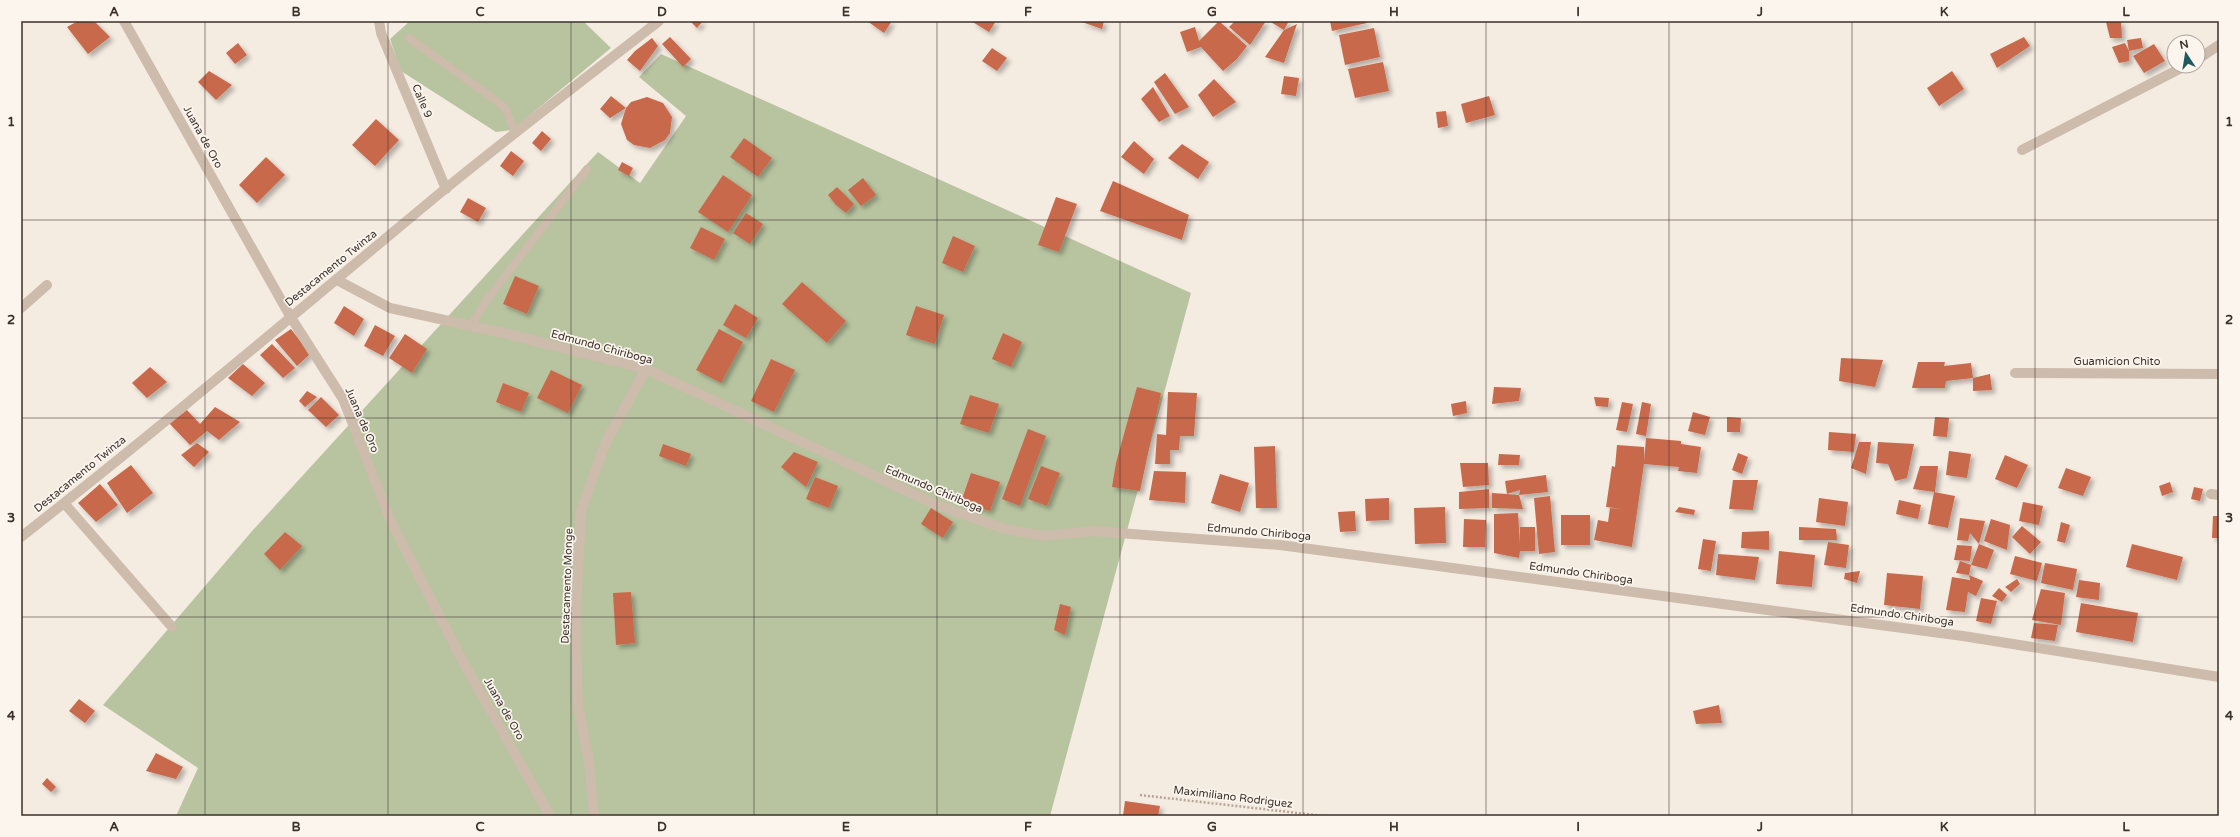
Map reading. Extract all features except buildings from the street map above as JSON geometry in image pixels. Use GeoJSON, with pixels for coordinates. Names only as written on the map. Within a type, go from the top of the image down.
{"type":"FeatureCollection","features":[{"type":"Feature","properties":{"kind":"street","name":"Juana de Oro"},"geometry":{"type":"LineString","coordinates":[[124,21],[290,316],[343,399],[390,519],[461,658],[550,816]]}},
{"type":"Feature","properties":{"kind":"street","name":"Calle 9"},"geometry":{"type":"LineString","coordinates":[[379,21],[381,33],[446,188]]}},
{"type":"Feature","properties":{"kind":"street","name":"Destacamento Twinza"},"geometry":{"type":"LineString","coordinates":[[21,537],[290,316],[337,280],[446,188],[659,21]]}},
{"type":"Feature","properties":{"kind":"street"},"geometry":{"type":"LineString","coordinates":[[2206,54],[2219,45]]}},
{"type":"Feature","properties":{"kind":"street"},"geometry":{"type":"LineString","coordinates":[[2022,150],[2169,74]]}},
{"type":"Feature","properties":{"kind":"street","name":"Edmundo Chiriboga"},"geometry":{"type":"LineString","coordinates":[[337,280],[390,308],[646,369],[937,505],[974,520],[1005,529],[1044,536],[1092,531],[1280,545],[1963,636],[2219,677]]}},
{"type":"Feature","properties":{"kind":"street"},"geometry":{"type":"LineString","coordinates":[[21,308],[46,285]]}},
{"type":"Feature","properties":{"kind":"street","name":"Destacamento Monge"},"geometry":{"type":"LineString","coordinates":[[594,816],[589,761],[578,706],[576,615],[581,511],[606,442],[646,369]]}},
{"type":"Feature","properties":{"kind":"street","name":"Guamicion Chito"},"geometry":{"type":"LineString","coordinates":[[2015,373],[2219,374]]}},
{"type":"Feature","properties":{"kind":"street"},"geometry":{"type":"LineString","coordinates":[[64,503],[172,627]]}},
{"type":"Feature","properties":{"kind":"lane"},"geometry":{"type":"LineString","coordinates":[[409,38],[502,105],[507,111],[515,134]]}},
{"type":"Feature","properties":{"kind":"lane"},"geometry":{"type":"LineString","coordinates":[[470,326],[487,300],[587,169]]}},
{"type":"Feature","properties":{"kind":"path","name":"Maximiliano Rodriguez"},"geometry":{"type":"LineString","coordinates":[[1140,795],[1324,816]]}},
{"type":"Feature","properties":{"kind":"green space"},"geometry":{"type":"Polygon","coordinates":[[[410,21],[583,21],[611,48],[512,130],[496,132],[401,71],[390,39],[410,21]]]}},
{"type":"Feature","properties":{"kind":"green space"},"geometry":{"type":"Polygon","coordinates":[[[661,54],[1191,293],[1050,816],[176,816],[198,768],[103,705],[253,530],[598,152],[640,183],[686,116],[639,77],[661,54]]]}}]}
